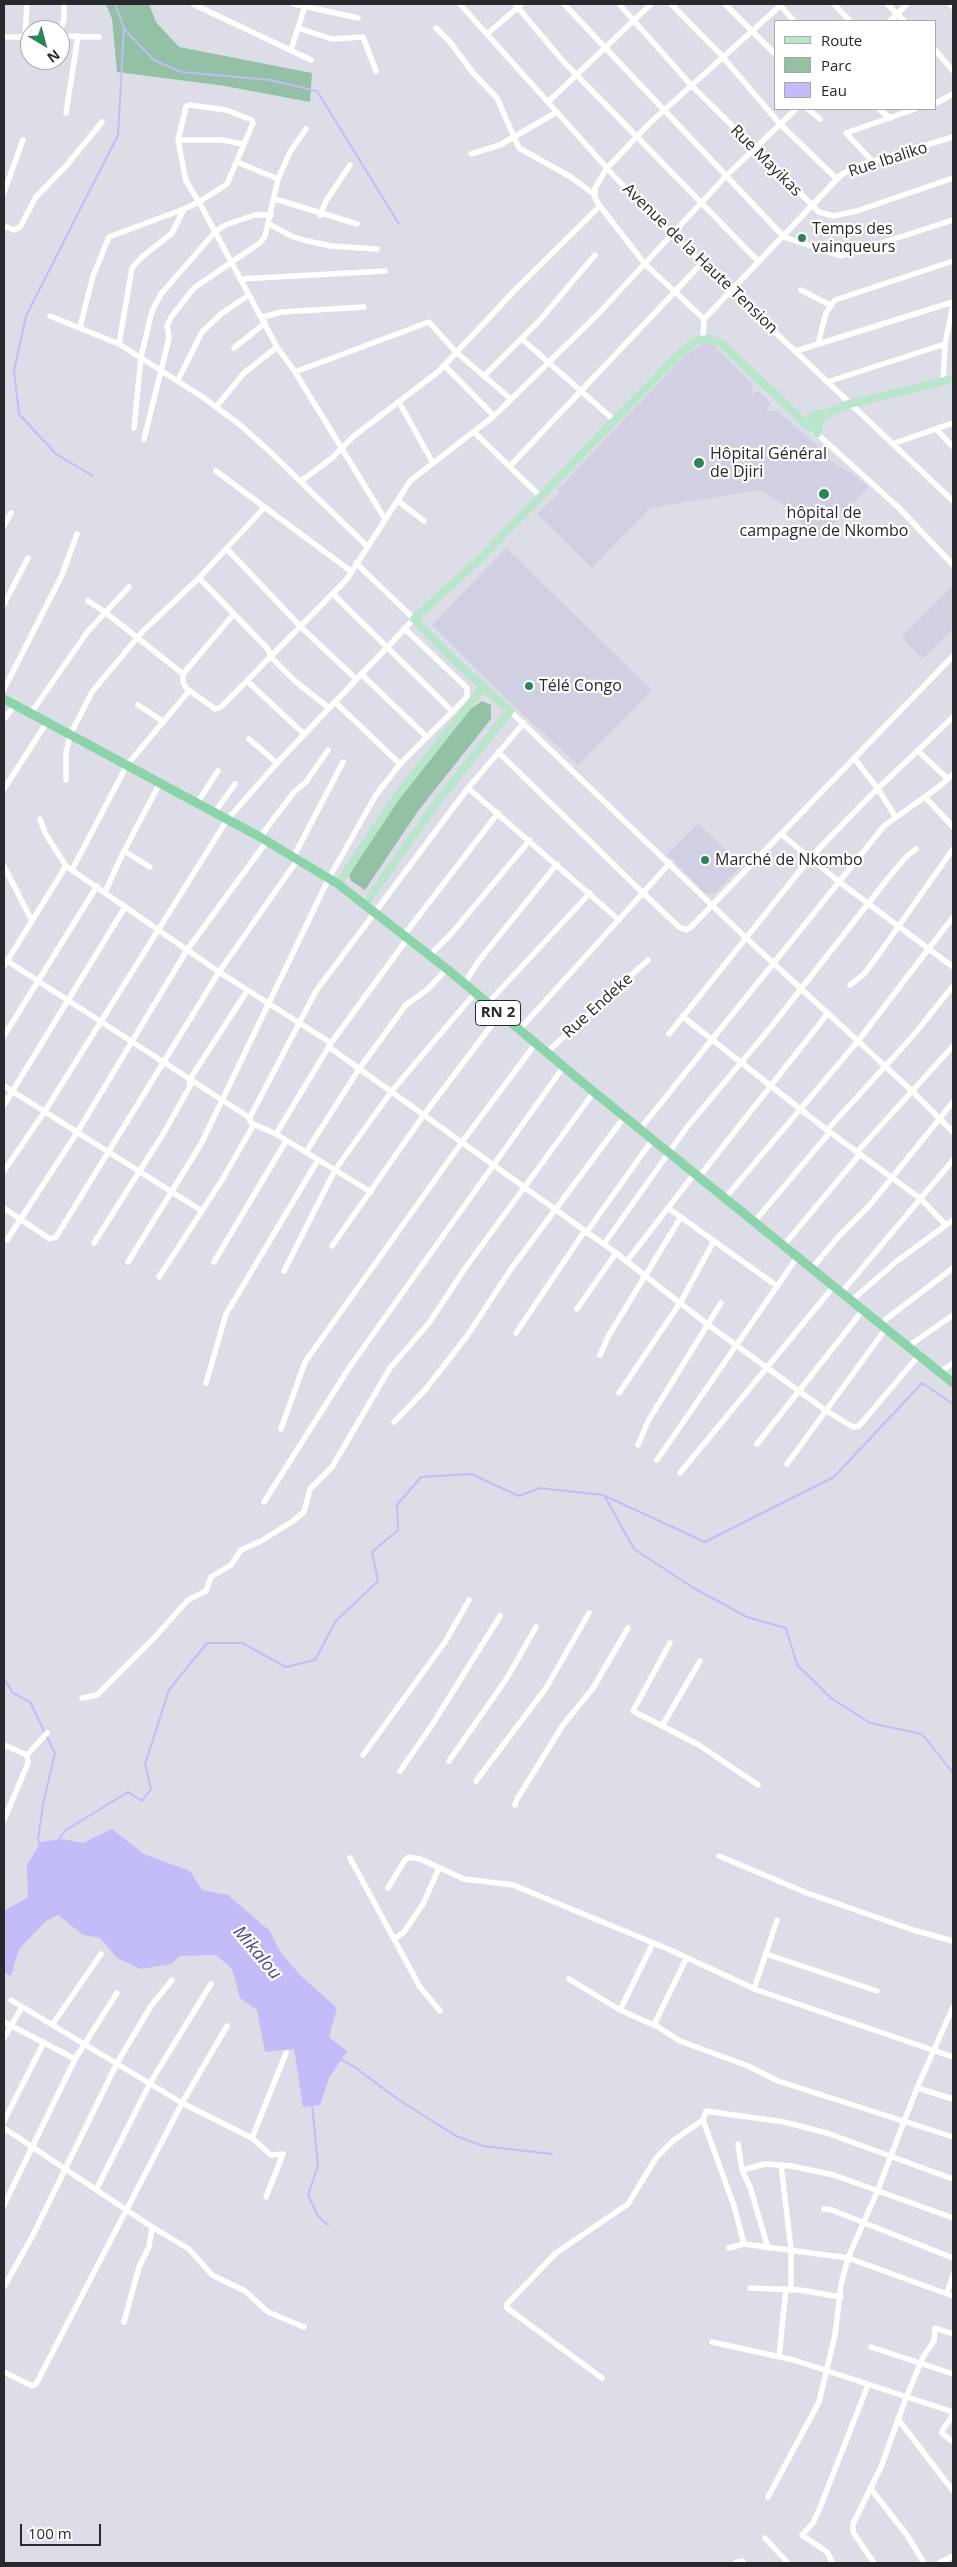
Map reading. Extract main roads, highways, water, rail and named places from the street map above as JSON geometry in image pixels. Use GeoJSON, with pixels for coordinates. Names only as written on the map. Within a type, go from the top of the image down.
{"type":"FeatureCollection","features":[{"type":"Feature","properties":{"kind":"highway","name":"RN 2"},"geometry":{"type":"LineString","coordinates":[[4,699],[215,812],[338,884],[447,969],[594,1092],[920,1354],[953,1383]]}},
{"type":"Feature","properties":{"kind":"main road"},"geometry":{"type":"LineString","coordinates":[[365,904],[451,782],[510,711],[414,619],[482,557],[690,344],[704,338],[722,344],[808,426],[817,418],[849,404],[943,383],[953,379]]}},
{"type":"Feature","properties":{"kind":"main road"},"geometry":{"type":"LineString","coordinates":[[794,413],[817,418]]}},
{"type":"Feature","properties":{"kind":"main road"},"geometry":{"type":"LineString","coordinates":[[817,418],[817,433]]}},
{"type":"Feature","properties":{"kind":"main road"},"geometry":{"type":"LineString","coordinates":[[338,884],[396,797],[483,687]]}},
{"type":"Feature","properties":{"kind":"water"},"geometry":{"type":"Polygon","coordinates":[[[112,1829],[144,1854],[190,1871],[202,1890],[228,1895],[270,1931],[281,1953],[301,1976],[337,2008],[329,2037],[347,2051],[329,2078],[320,2105],[303,2107],[294,2049],[265,2052],[257,2010],[240,1998],[232,1969],[216,1955],[180,1956],[171,1964],[141,1969],[117,1958],[100,1938],[83,1935],[58,1915],[46,1921],[19,1949],[11,1976],[4,1973],[4,1911],[28,1897],[27,1865],[41,1842],[62,1839],[83,1843],[112,1829]]]}},
{"type":"Feature","properties":{"kind":"waterway"},"geometry":{"type":"LineString","coordinates":[[93,476],[56,454],[19,414],[14,371],[26,316],[118,135],[124,28],[115,4]]}},
{"type":"Feature","properties":{"kind":"waterway"},"geometry":{"type":"LineString","coordinates":[[125,30],[154,60],[181,72],[270,80],[317,91],[399,224]]}},
{"type":"Feature","properties":{"kind":"waterway"},"geometry":{"type":"LineString","coordinates":[[58,1840],[66,1830],[128,1792],[142,1801],[151,1789],[145,1764],[169,1690],[207,1643],[242,1643],[286,1667],[315,1660],[335,1622],[378,1581],[372,1552],[398,1530],[397,1505],[421,1477],[471,1474],[519,1496],[540,1488],[603,1495],[705,1542],[834,1477],[922,1383],[953,1404]]}},
{"type":"Feature","properties":{"kind":"waterway"},"geometry":{"type":"LineString","coordinates":[[604,1495],[634,1549],[692,1587],[747,1617],[786,1628],[797,1665],[831,1698],[870,1723],[922,1734],[953,1773]]}},
{"type":"Feature","properties":{"kind":"waterway","name":"Mikalou"},"geometry":{"type":"LineString","coordinates":[[4,1679],[13,1693],[30,1702],[55,1753],[43,1804],[38,1840],[40,1846]]}},
{"type":"Feature","properties":{"kind":"waterway","name":"Mikalou"},"geometry":{"type":"LineString","coordinates":[[340,2059],[353,2066],[399,2100],[456,2136],[483,2146],[552,2154]]}},
{"type":"Feature","properties":{"kind":"waterway"},"geometry":{"type":"LineString","coordinates":[[312,2104],[318,2165],[308,2195],[318,2216],[328,2225]]}},
{"type":"Feature","properties":{"kind":"place","name":"Temps des vainqueurs"},"geometry":{"type":"Point","coordinates":[802,238]}},
{"type":"Feature","properties":{"kind":"place","name":"Hôpital Général de Djiri"},"geometry":{"type":"Point","coordinates":[699,463]}},
{"type":"Feature","properties":{"kind":"place","name":"hôpital de campagne de Nkombo"},"geometry":{"type":"Point","coordinates":[824,494]}},
{"type":"Feature","properties":{"kind":"place","name":"Télé Congo"},"geometry":{"type":"Point","coordinates":[529,686]}},
{"type":"Feature","properties":{"kind":"place","name":"Marché de Nkombo"},"geometry":{"type":"Point","coordinates":[705,860]}}]}
